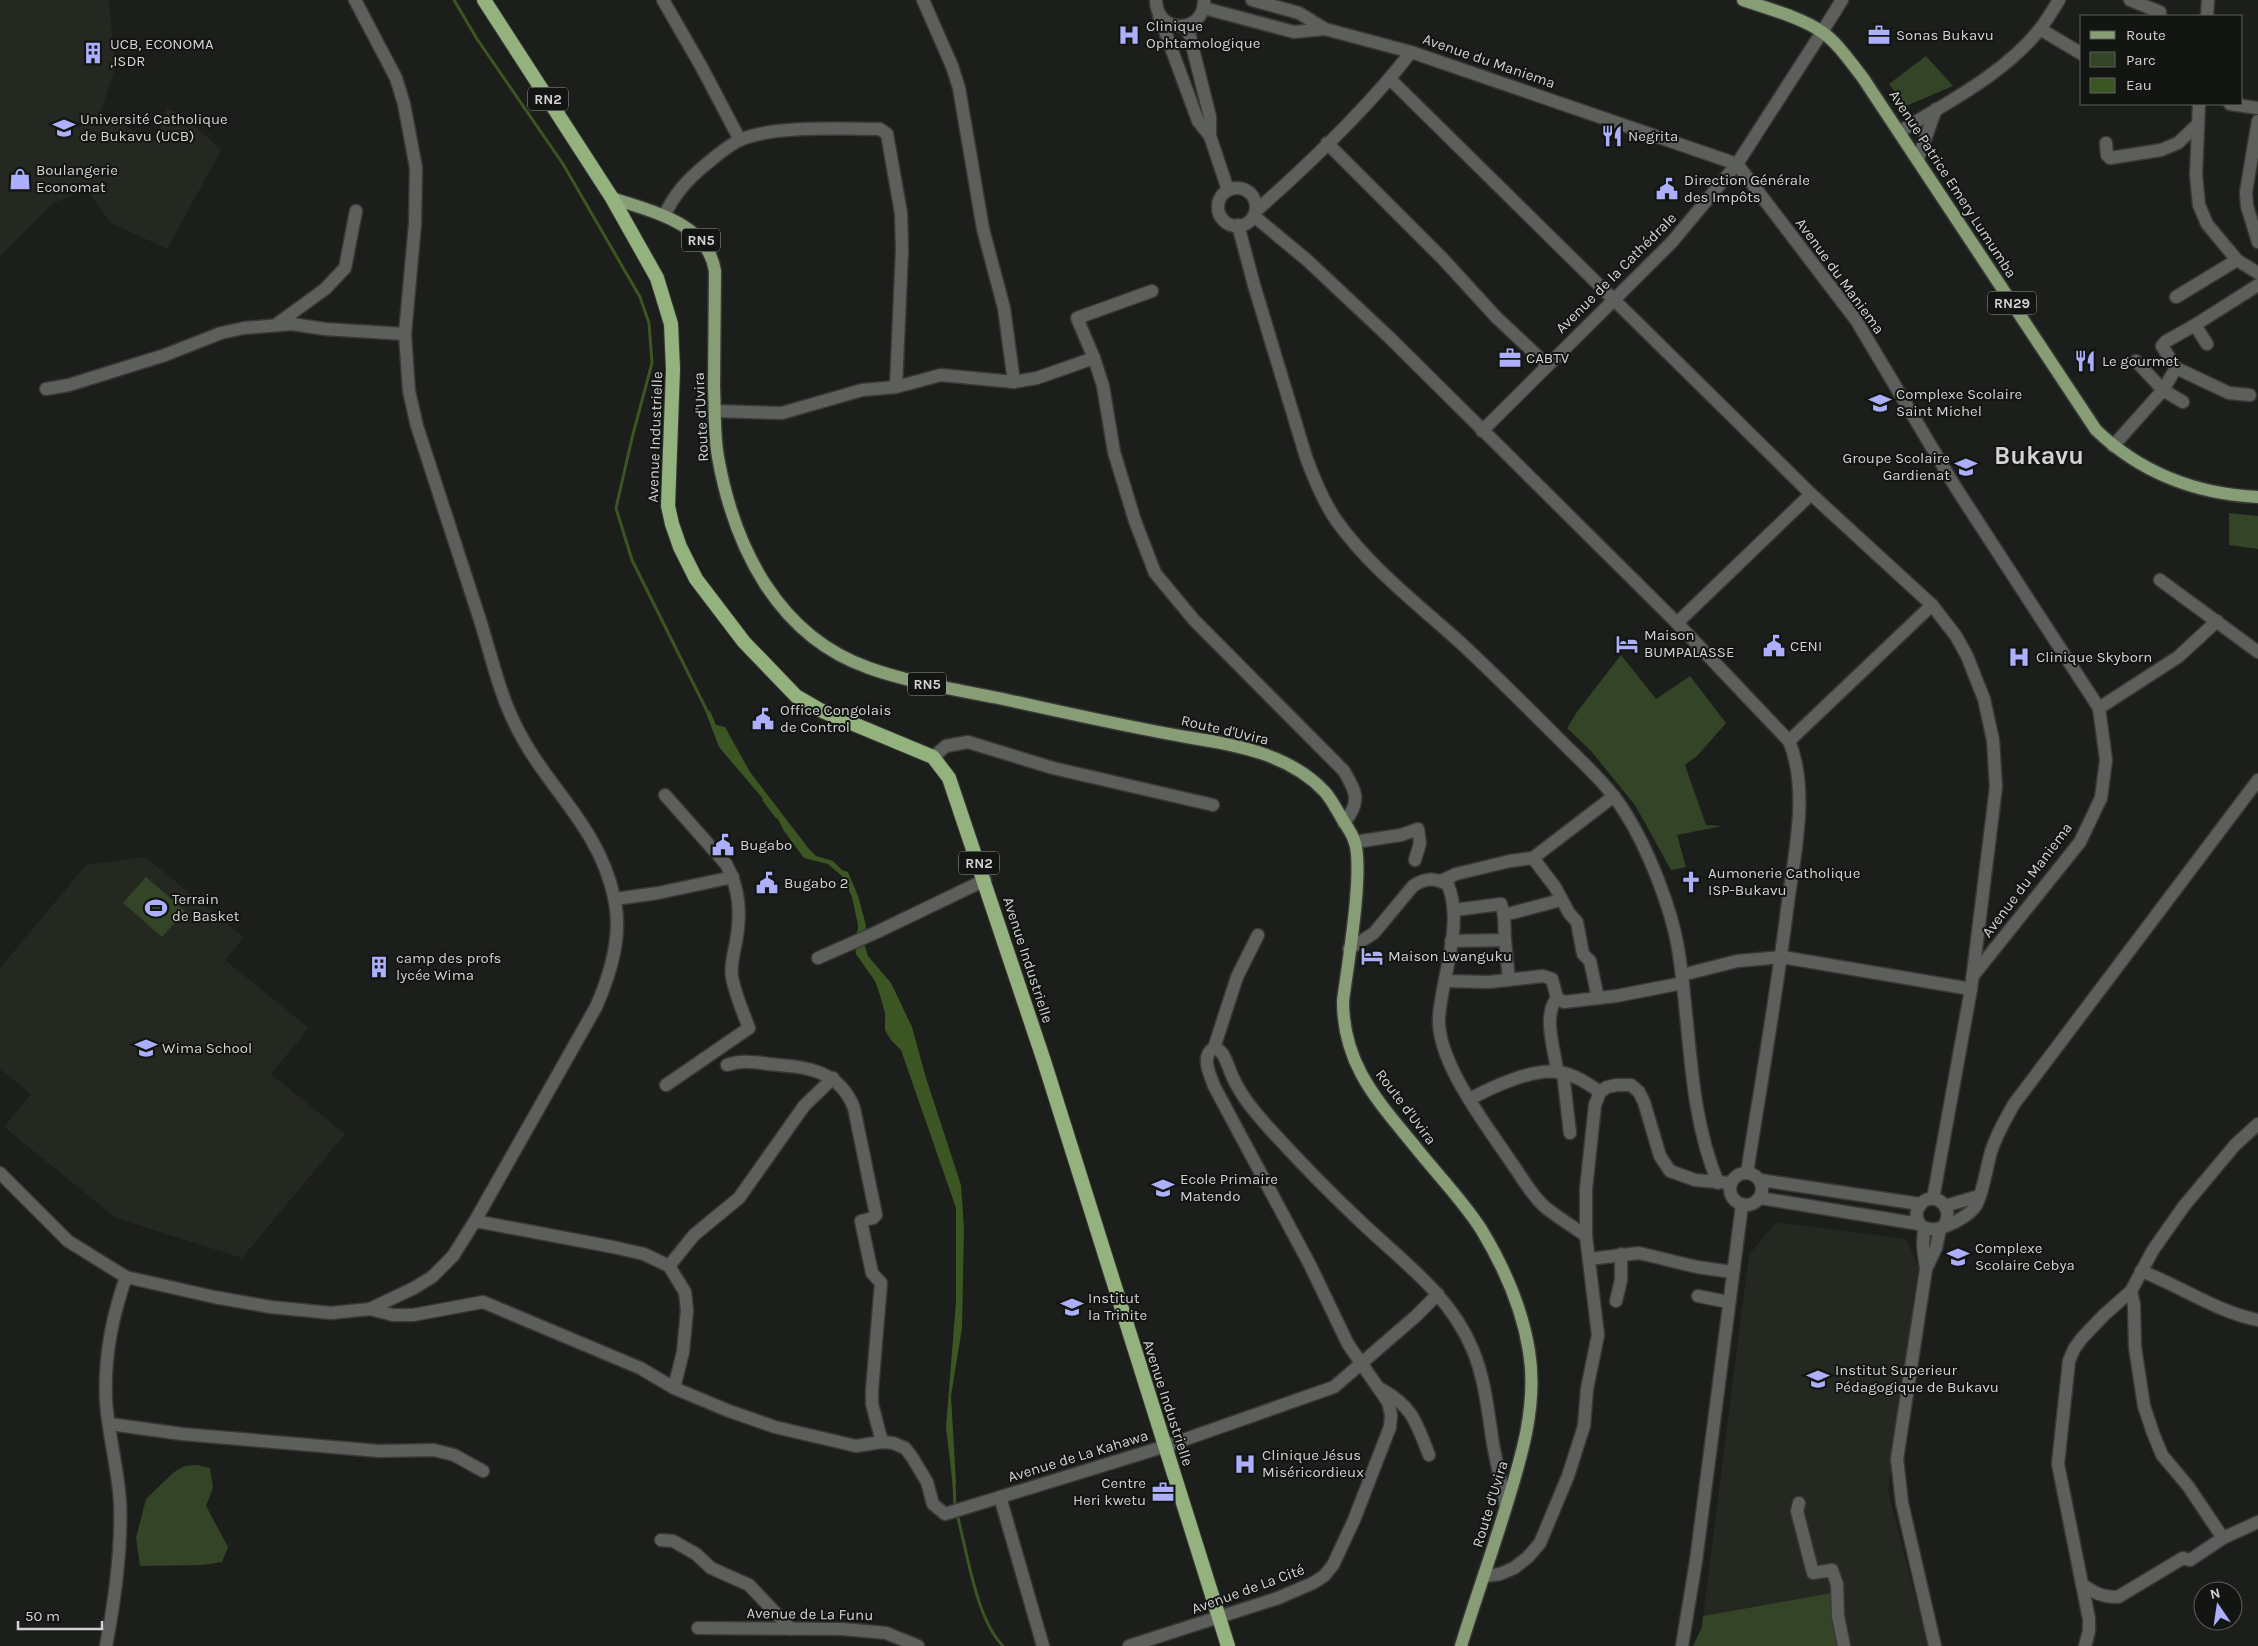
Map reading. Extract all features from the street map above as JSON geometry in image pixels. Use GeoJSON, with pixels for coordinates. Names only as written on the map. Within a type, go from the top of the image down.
{"type":"FeatureCollection","features":[{"type":"Feature","properties":{"kind":"highway","name":"Avenue Industrielle"},"geometry":{"type":"LineString","coordinates":[[484,0],[612,198],[657,278],[671,324],[674,369],[668,506],[672,524],[688,565],[744,642],[796,696],[820,710],[933,757],[949,778],[985,880],[1228,1646]]}},
{"type":"Feature","properties":{"kind":"main road","name":"Avenue Patrice Emery Lumumba"},"geometry":{"type":"LineString","coordinates":[[1743,0],[1790,17],[1822,32],[1863,78],[2096,430],[2113,446],[2159,475],[2233,496],[2258,497]]}},
{"type":"Feature","properties":{"kind":"main road","name":"Route d'Uvira"},"geometry":{"type":"LineString","coordinates":[[612,198],[664,216],[691,230],[701,239],[714,260],[715,411],[718,454],[730,510],[740,537],[769,593],[794,620],[827,648],[867,668],[932,685],[1149,731],[1222,743],[1268,755],[1290,765],[1325,792],[1344,823],[1355,842],[1357,877],[1343,1002],[1346,1038],[1363,1080],[1383,1108],[1480,1227],[1507,1276],[1524,1326],[1530,1352],[1532,1381],[1530,1412],[1517,1476],[1486,1576],[1461,1646]]}},
{"type":"Feature","properties":{"kind":"street"},"geometry":{"type":"LineString","coordinates":[[0,1173],[68,1241],[126,1277],[214,1297],[271,1307],[331,1313],[370,1309],[414,1288],[432,1277],[453,1256],[475,1221],[596,1007],[609,977],[617,923],[615,899],[606,866],[593,839],[533,754],[508,710],[417,426],[409,391],[405,334],[415,224],[416,168],[404,104],[396,78],[355,0]]}},
{"type":"Feature","properties":{"kind":"street"},"geometry":{"type":"LineString","coordinates":[[663,0],[740,140]]}},
{"type":"Feature","properties":{"kind":"street"},"geometry":{"type":"LineString","coordinates":[[923,0],[952,66],[959,88],[983,228],[1004,308],[1014,382]]}},
{"type":"Feature","properties":{"kind":"street","name":"Avenue du Maniema"},"geometry":{"type":"LineString","coordinates":[[1252,0],[1299,13],[1324,29],[1411,52],[1737,164],[1856,320],[1956,488],[2099,708],[2106,760],[2101,798],[2097,807],[2080,842],[1972,983]]}},
{"type":"Feature","properties":{"kind":"street","name":"Avenue de la Cathédrale"},"geometry":{"type":"LineString","coordinates":[[1482,431],[1672,242],[1737,164],[1842,0]]}},
{"type":"Feature","properties":{"kind":"street"},"geometry":{"type":"LineString","coordinates":[[1899,132],[1985,78],[2015,54],[2040,29],[2059,0]]}},
{"type":"Feature","properties":{"kind":"street"},"geometry":{"type":"LineString","coordinates":[[2130,0],[2160,12]]}},
{"type":"Feature","properties":{"kind":"street"},"geometry":{"type":"LineString","coordinates":[[2207,15],[2208,0]]}},
{"type":"Feature","properties":{"kind":"street"},"geometry":{"type":"LineString","coordinates":[[1155,1],[1198,121],[1210,136]]}},
{"type":"Feature","properties":{"kind":"street"},"geometry":{"type":"LineString","coordinates":[[1159,15],[1170,24],[1187,25],[1194,22],[1204,4],[1294,32],[1324,29]]}},
{"type":"Feature","properties":{"kind":"street"},"geometry":{"type":"LineString","coordinates":[[1187,25],[1210,117],[1210,136],[1228,190]]}},
{"type":"Feature","properties":{"kind":"street"},"geometry":{"type":"LineString","coordinates":[[2040,29],[2080,53]]}},
{"type":"Feature","properties":{"kind":"street"},"geometry":{"type":"LineString","coordinates":[[1411,52],[1390,79],[1255,214],[1246,224],[1227,223],[1218,213],[1219,200],[1228,190],[1234,188],[1246,190],[1255,199],[1255,214],[1344,294],[1677,623],[1789,741],[1795,756],[1799,778],[1796,834],[1782,957],[1747,1173]]}},
{"type":"Feature","properties":{"kind":"street"},"geometry":{"type":"LineString","coordinates":[[1390,79],[1811,494],[1932,605],[1956,636],[1967,656],[1984,699],[1993,740],[1996,787],[1972,983],[1933,1199]]}},
{"type":"Feature","properties":{"kind":"street"},"geometry":{"type":"LineString","coordinates":[[2199,105],[2196,175],[2199,205],[2208,224],[2237,260],[2258,273]]}},
{"type":"Feature","properties":{"kind":"street"},"geometry":{"type":"LineString","coordinates":[[2237,105],[2258,108]]}},
{"type":"Feature","properties":{"kind":"street"},"geometry":{"type":"LineString","coordinates":[[1918,159],[1936,109]]}},
{"type":"Feature","properties":{"kind":"street"},"geometry":{"type":"LineString","coordinates":[[2258,121],[2246,192],[2247,206],[2258,242]]}},
{"type":"Feature","properties":{"kind":"street"},"geometry":{"type":"LineString","coordinates":[[2106,143],[2106,155],[2110,158],[2161,150],[2178,143],[2198,124]]}},
{"type":"Feature","properties":{"kind":"street"},"geometry":{"type":"LineString","coordinates":[[664,216],[673,198],[685,182],[723,151],[740,140],[757,135],[802,130],[880,129],[887,134],[901,222],[902,259],[896,387]]}},
{"type":"Feature","properties":{"kind":"street"},"geometry":{"type":"LineString","coordinates":[[1327,143],[1443,259],[1496,317],[1547,365]]}},
{"type":"Feature","properties":{"kind":"street"},"geometry":{"type":"LineString","coordinates":[[276,324],[324,289],[345,268],[356,210]]}},
{"type":"Feature","properties":{"kind":"street"},"geometry":{"type":"LineString","coordinates":[[1238,225],[1254,285],[1306,457],[1314,477],[1336,519],[1365,554],[1471,652],[1614,796],[1645,849],[1678,944],[1694,1094],[1704,1145],[1734,1200],[1742,1205],[1752,1204],[1760,1198],[1762,1189],[1760,1180]]}},
{"type":"Feature","properties":{"kind":"street"},"geometry":{"type":"LineString","coordinates":[[2176,297],[2237,260]]}},
{"type":"Feature","properties":{"kind":"street"},"geometry":{"type":"LineString","coordinates":[[2250,395],[2230,393],[2176,368],[2162,346],[2258,285]]}},
{"type":"Feature","properties":{"kind":"street"},"geometry":{"type":"LineString","coordinates":[[1152,291],[1077,318],[1094,358],[1103,386],[1114,452],[1135,521],[1155,573],[1194,620],[1344,771],[1355,794],[1355,809],[1344,823]]}},
{"type":"Feature","properties":{"kind":"street"},"geometry":{"type":"LineString","coordinates":[[46,389],[69,385],[165,355],[221,333],[244,328],[292,324],[325,329],[405,334]]}},
{"type":"Feature","properties":{"kind":"street"},"geometry":{"type":"LineString","coordinates":[[2195,325],[2207,344]]}},
{"type":"Feature","properties":{"kind":"street"},"geometry":{"type":"LineString","coordinates":[[715,411],[782,412],[862,390],[896,387],[941,375],[1014,382],[1037,378],[1094,358]]}},
{"type":"Feature","properties":{"kind":"street"},"geometry":{"type":"LineString","coordinates":[[2136,361],[2162,390],[2183,402]]}},
{"type":"Feature","properties":{"kind":"street"},"geometry":{"type":"LineString","coordinates":[[2113,446],[2162,390],[2176,368]]}},
{"type":"Feature","properties":{"kind":"street"},"geometry":{"type":"LineString","coordinates":[[1677,623],[1811,494]]}},
{"type":"Feature","properties":{"kind":"street"},"geometry":{"type":"LineString","coordinates":[[2160,580],[2258,652]]}},
{"type":"Feature","properties":{"kind":"street"},"geometry":{"type":"LineString","coordinates":[[1789,741],[1932,605]]}},
{"type":"Feature","properties":{"kind":"street"},"geometry":{"type":"LineString","coordinates":[[2099,708],[2178,658],[2217,621]]}},
{"type":"Feature","properties":{"kind":"street"},"geometry":{"type":"LineString","coordinates":[[933,757],[946,746],[968,742],[1053,768],[1213,805]]}},
{"type":"Feature","properties":{"kind":"street"},"geometry":{"type":"LineString","coordinates":[[1760,1198],[1921,1226],[1931,1231],[1960,1220],[1970,1213],[1977,1205],[1994,1144],[2014,1104],[2258,780]]}},
{"type":"Feature","properties":{"kind":"street"},"geometry":{"type":"LineString","coordinates":[[665,795],[720,856],[733,877],[738,892],[740,912],[732,976],[749,1028],[666,1085]]}},
{"type":"Feature","properties":{"kind":"street"},"geometry":{"type":"LineString","coordinates":[[1441,881],[1456,874],[1510,861],[1533,858],[1614,796]]}},
{"type":"Feature","properties":{"kind":"street"},"geometry":{"type":"LineString","coordinates":[[1355,842],[1402,835],[1417,829],[1420,831],[1420,842],[1415,860]]}},
{"type":"Feature","properties":{"kind":"street"},"geometry":{"type":"LineString","coordinates":[[1533,858],[1555,886],[1561,900],[1577,922],[1583,954],[1590,961],[1598,998]]}},
{"type":"Feature","properties":{"kind":"street"},"geometry":{"type":"LineString","coordinates":[[615,899],[658,893],[733,877]]}},
{"type":"Feature","properties":{"kind":"street"},"geometry":{"type":"LineString","coordinates":[[1349,950],[1374,933],[1413,886],[1421,881],[1433,879],[1448,885],[1454,910],[1439,1019],[1442,1037],[1457,1078],[1535,1196],[1545,1207],[1586,1236]]}},
{"type":"Feature","properties":{"kind":"street"},"geometry":{"type":"LineString","coordinates":[[818,958],[985,880]]}},
{"type":"Feature","properties":{"kind":"street"},"geometry":{"type":"LineString","coordinates":[[1504,914],[1561,900]]}},
{"type":"Feature","properties":{"kind":"street"},"geometry":{"type":"LineString","coordinates":[[1454,910],[1501,904],[1504,914],[1510,980]]}},
{"type":"Feature","properties":{"kind":"street"},"geometry":{"type":"LineString","coordinates":[[1258,934],[1237,977],[1214,1048],[1220,1050],[1225,1056],[1239,1090],[1270,1129],[1358,1220],[1438,1294],[1453,1313],[1472,1349],[1489,1412],[1506,1507]]}},
{"type":"Feature","properties":{"kind":"street"},"geometry":{"type":"LineString","coordinates":[[1451,941],[1505,940]]}},
{"type":"Feature","properties":{"kind":"street"},"geometry":{"type":"LineString","coordinates":[[1445,981],[1489,982],[1538,976],[1552,978],[1557,998],[1564,1002],[1598,998],[1682,979],[1737,961],[1782,957],[1972,983]]}},
{"type":"Feature","properties":{"kind":"street"},"geometry":{"type":"LineString","coordinates":[[1557,998],[1551,1004],[1550,1018],[1570,1133]]}},
{"type":"Feature","properties":{"kind":"street","name":"Avenue de La Cité"},"geometry":{"type":"LineString","coordinates":[[1129,1646],[1298,1591],[1324,1576],[1333,1566],[1354,1520],[1390,1428],[1391,1415],[1388,1402],[1360,1365],[1348,1344],[1310,1265],[1214,1086],[1207,1066],[1207,1056],[1214,1048]]}},
{"type":"Feature","properties":{"kind":"street"},"geometry":{"type":"LineString","coordinates":[[370,1309],[392,1315],[413,1316],[476,1305],[483,1302],[640,1368],[674,1388],[728,1411],[775,1427],[843,1444],[856,1446],[882,1442],[872,1404],[881,1283],[872,1273],[861,1221],[873,1218],[876,1215],[854,1108],[849,1094],[833,1078],[810,1069],[791,1065],[738,1061],[727,1065]]}},
{"type":"Feature","properties":{"kind":"street"},"geometry":{"type":"LineString","coordinates":[[1470,1099],[1502,1084],[1533,1073],[1560,1072],[1577,1077],[1600,1092]]}},
{"type":"Feature","properties":{"kind":"street"},"geometry":{"type":"LineString","coordinates":[[669,1266],[694,1235],[739,1198],[804,1106],[833,1078]]}},
{"type":"Feature","properties":{"kind":"street"},"geometry":{"type":"LineString","coordinates":[[1486,1576],[1500,1574],[1514,1568],[1528,1557],[1540,1543],[1552,1518],[1580,1442],[1598,1335],[1586,1236],[1586,1189],[1595,1106],[1600,1092],[1612,1086],[1631,1085],[1639,1092],[1644,1102],[1660,1156],[1670,1171],[1696,1180],[1724,1183],[1738,1175],[1747,1173],[1760,1180],[1920,1204],[1933,1199],[1940,1201],[1946,1206],[1948,1219],[1942,1227],[1936,1248],[1926,1269]]}},
{"type":"Feature","properties":{"kind":"street"},"geometry":{"type":"LineString","coordinates":[[2084,1646],[2089,1631],[2089,1618],[2058,1464],[2070,1361],[2074,1349],[2104,1314],[2131,1291],[2153,1250],[2184,1206],[2235,1145],[2258,1124]]}},
{"type":"Feature","properties":{"kind":"street"},"geometry":{"type":"LineString","coordinates":[[1946,1206],[1980,1196]]}},
{"type":"Feature","properties":{"kind":"street"},"geometry":{"type":"LineString","coordinates":[[1920,1204],[1917,1210],[1921,1226],[1926,1269],[1897,1459],[1902,1503],[1935,1646]]}},
{"type":"Feature","properties":{"kind":"street"},"geometry":{"type":"LineString","coordinates":[[1682,1646],[1696,1561],[1742,1205]]}},
{"type":"Feature","properties":{"kind":"street"},"geometry":{"type":"LineString","coordinates":[[475,1221],[614,1247],[644,1254],[669,1266],[685,1292],[687,1310],[683,1352],[674,1388]]}},
{"type":"Feature","properties":{"kind":"street"},"geometry":{"type":"LineString","coordinates":[[1589,1258],[1639,1253],[1698,1267],[1732,1272]]}},
{"type":"Feature","properties":{"kind":"street"},"geometry":{"type":"LineString","coordinates":[[1616,1301],[1620,1280],[1621,1254]]}},
{"type":"Feature","properties":{"kind":"street"},"geometry":{"type":"LineString","coordinates":[[2141,1271],[2163,1279],[2223,1309],[2258,1320]]}},
{"type":"Feature","properties":{"kind":"street"},"geometry":{"type":"LineString","coordinates":[[106,1646],[114,1604],[120,1503],[106,1401],[106,1363],[110,1334],[126,1277]]}},
{"type":"Feature","properties":{"kind":"street"},"geometry":{"type":"LineString","coordinates":[[2131,1291],[2134,1305],[2135,1347],[2144,1406],[2153,1433],[2162,1455],[2188,1486],[2223,1538]]}},
{"type":"Feature","properties":{"kind":"street","name":"Avenue de La Kahawa"},"geometry":{"type":"LineString","coordinates":[[882,1442],[893,1443],[905,1448],[927,1482],[933,1504],[945,1514],[1166,1446],[1334,1386],[1438,1294]]}},
{"type":"Feature","properties":{"kind":"street"},"geometry":{"type":"LineString","coordinates":[[1698,1296],[1728,1302]]}},
{"type":"Feature","properties":{"kind":"street"},"geometry":{"type":"LineString","coordinates":[[1379,1388],[1402,1403],[1416,1422],[1429,1455]]}},
{"type":"Feature","properties":{"kind":"street"},"geometry":{"type":"LineString","coordinates":[[110,1424],[182,1434],[344,1448],[434,1450],[454,1455],[483,1471]]}},
{"type":"Feature","properties":{"kind":"street"},"geometry":{"type":"LineString","coordinates":[[1000,1497],[1042,1646]]}},
{"type":"Feature","properties":{"kind":"street"},"geometry":{"type":"LineString","coordinates":[[1799,1503],[1798,1511],[1813,1573],[1832,1570],[1837,1584],[1838,1616],[1844,1646]]}},
{"type":"Feature","properties":{"kind":"street"},"geometry":{"type":"LineString","coordinates":[[2082,1584],[2096,1594],[2105,1597],[2118,1597],[2184,1558],[2190,1560],[2223,1538],[2258,1522]]}},
{"type":"Feature","properties":{"kind":"street"},"geometry":{"type":"LineString","coordinates":[[661,1540],[673,1541],[696,1554],[711,1568],[749,1585],[790,1628]]}},
{"type":"Feature","properties":{"kind":"street","name":"Avenue de La Funu"},"geometry":{"type":"LineString","coordinates":[[698,1628],[790,1628],[886,1632],[918,1646]]}},
{"type":"Feature","properties":{"kind":"shaded area","name":"Université Catholique de Bukavu (UCB)"},"geometry":{"type":"Polygon","coordinates":[[[0,0],[109,0],[115,68],[100,114],[154,141],[167,109],[181,113],[221,150],[167,249],[111,223],[87,190],[53,203],[0,256],[0,0]]]}},
{"type":"Feature","properties":{"kind":"shaded area","name":"Wima School"},"geometry":{"type":"Polygon","coordinates":[[[145,857],[244,937],[225,960],[309,1028],[271,1074],[345,1134],[242,1258],[116,1218],[4,1127],[31,1094],[0,1069],[0,968],[86,865],[145,857]]]}},
{"type":"Feature","properties":{"kind":"shaded area","name":"Institut Superieur Pédagogique de Bukavu"},"geometry":{"type":"Polygon","coordinates":[[[1776,1222],[1906,1239],[1918,1266],[1888,1491],[1928,1646],[1841,1646],[1832,1594],[1703,1616],[1749,1255],[1776,1222]]]}},
{"type":"Feature","properties":{"kind":"green space"},"geometry":{"type":"Polygon","coordinates":[[[1926,56],[1953,86],[1906,106],[1889,84],[1926,56]]]}},
{"type":"Feature","properties":{"kind":"green space"},"geometry":{"type":"Polygon","coordinates":[[[2229,513],[2258,516],[2258,549],[2229,545],[2229,513]]]}},
{"type":"Feature","properties":{"kind":"green space"},"geometry":{"type":"Polygon","coordinates":[[[1621,655],[1656,699],[1690,676],[1726,723],[1698,755],[1685,765],[1706,825],[1722,826],[1677,835],[1686,867],[1671,870],[1635,805],[1591,751],[1567,728],[1621,655]]]}},
{"type":"Feature","properties":{"kind":"green space","name":"Terrain de Basket"},"geometry":{"type":"Polygon","coordinates":[[[146,877],[185,911],[162,937],[123,903],[146,877]]]}},
{"type":"Feature","properties":{"kind":"green space"},"geometry":{"type":"Polygon","coordinates":[[[197,1465],[210,1468],[213,1488],[206,1506],[228,1547],[222,1562],[203,1565],[140,1566],[136,1538],[146,1499],[174,1472],[185,1466],[197,1465]]]}},
{"type":"Feature","properties":{"kind":"green space"},"geometry":{"type":"Polygon","coordinates":[[[1832,1593],[1841,1646],[1693,1646],[1702,1627],[1703,1616],[1832,1593]]]}},
{"type":"Feature","properties":{"kind":"water"},"geometry":{"type":"Polygon","coordinates":[[[710,711],[716,725],[725,727],[750,772],[809,849],[816,856],[833,861],[842,870],[848,872],[858,896],[866,925],[864,944],[868,956],[891,983],[912,1027],[926,1078],[961,1185],[964,1229],[962,1328],[951,1396],[956,1483],[953,1487],[946,1427],[956,1302],[956,1208],[901,1050],[891,1040],[885,1030],[885,1013],[875,981],[856,954],[854,939],[858,925],[852,897],[843,877],[828,864],[804,858],[784,831],[775,813],[719,747],[706,713],[710,711]]]}},
{"type":"Feature","properties":{"kind":"waterway"},"geometry":{"type":"LineString","coordinates":[[454,0],[477,39],[563,164],[640,297],[649,323],[652,363],[616,508],[632,560],[709,715]]}},
{"type":"Feature","properties":{"kind":"waterway"},"geometry":{"type":"LineString","coordinates":[[764,800],[777,817]]}},
{"type":"Feature","properties":{"kind":"waterway"},"geometry":{"type":"LineString","coordinates":[[954,1481],[955,1508]]}},
{"type":"Feature","properties":{"kind":"waterway"},"geometry":{"type":"LineString","coordinates":[[957,1514],[979,1602],[994,1634],[1003,1646]]}},
{"type":"Feature","properties":{"kind":"place","name":"Clinique Ophtamologique"},"geometry":{"type":"Point","coordinates":[1129,35]}},
{"type":"Feature","properties":{"kind":"place","name":"Sonas Bukavu"},"geometry":{"type":"Point","coordinates":[1879,35]}},
{"type":"Feature","properties":{"kind":"place","name":"UCB, ECONOMA ,ISDR"},"geometry":{"type":"Point","coordinates":[93,53]}},
{"type":"Feature","properties":{"kind":"place","name":"Université Catholique de Bukavu (UCB)"},"geometry":{"type":"Point","coordinates":[64,128]}},
{"type":"Feature","properties":{"kind":"place","name":"Negrita"},"geometry":{"type":"Point","coordinates":[1612,136]}},
{"type":"Feature","properties":{"kind":"place","name":"Boulangerie Economat"},"geometry":{"type":"Point","coordinates":[20,179]}},
{"type":"Feature","properties":{"kind":"place","name":"Direction Générale des Impôts"},"geometry":{"type":"Point","coordinates":[1667,189]}},
{"type":"Feature","properties":{"kind":"place","name":"CABTV"},"geometry":{"type":"Point","coordinates":[1510,358]}},
{"type":"Feature","properties":{"kind":"place","name":"Le gourmet"},"geometry":{"type":"Point","coordinates":[2085,361]}},
{"type":"Feature","properties":{"kind":"place","name":"Complexe Scolaire Saint Michel"},"geometry":{"type":"Point","coordinates":[1880,403]}},
{"type":"Feature","properties":{"kind":"place","name":"Groupe Scolaire Gardienat"},"geometry":{"type":"Point","coordinates":[1966,467]}},
{"type":"Feature","properties":{"kind":"place","name":"Maison BUMPALASSE"},"geometry":{"type":"Point","coordinates":[1627,644]}},
{"type":"Feature","properties":{"kind":"place","name":"CENI"},"geometry":{"type":"Point","coordinates":[1774,646]}},
{"type":"Feature","properties":{"kind":"place","name":"Clinique Skyborn"},"geometry":{"type":"Point","coordinates":[2019,657]}},
{"type":"Feature","properties":{"kind":"place","name":"Office Congolais de Control"},"geometry":{"type":"Point","coordinates":[763,719]}},
{"type":"Feature","properties":{"kind":"place","name":"Bugabo"},"geometry":{"type":"Point","coordinates":[723,845]}},
{"type":"Feature","properties":{"kind":"place","name":"Aumonerie Catholique ISP-Bukavu"},"geometry":{"type":"Point","coordinates":[1691,882]}},
{"type":"Feature","properties":{"kind":"place","name":"Bugabo 2"},"geometry":{"type":"Point","coordinates":[767,883]}},
{"type":"Feature","properties":{"kind":"place","name":"Terrain de Basket"},"geometry":{"type":"Point","coordinates":[156,908]}},
{"type":"Feature","properties":{"kind":"place","name":"Maison Lwanguku"},"geometry":{"type":"Point","coordinates":[1372,956]}},
{"type":"Feature","properties":{"kind":"place","name":"camp des profs lycée Wima"},"geometry":{"type":"Point","coordinates":[379,967]}},
{"type":"Feature","properties":{"kind":"place","name":"Wima School"},"geometry":{"type":"Point","coordinates":[146,1048]}},
{"type":"Feature","properties":{"kind":"place","name":"Ecole Primaire Matendo"},"geometry":{"type":"Point","coordinates":[1163,1188]}},
{"type":"Feature","properties":{"kind":"place","name":"Complexe Scolaire Cebya"},"geometry":{"type":"Point","coordinates":[1958,1257]}},
{"type":"Feature","properties":{"kind":"place","name":"Institut la Trinite"},"geometry":{"type":"Point","coordinates":[1072,1307]}},
{"type":"Feature","properties":{"kind":"place","name":"Institut Superieur Pédagogique de Bukavu"},"geometry":{"type":"Point","coordinates":[1818,1379]}},
{"type":"Feature","properties":{"kind":"place","name":"Clinique Jésus Miséricordieux"},"geometry":{"type":"Point","coordinates":[1245,1464]}},
{"type":"Feature","properties":{"kind":"place","name":"Centre Heri kwetu"},"geometry":{"type":"Point","coordinates":[1163,1492]}},
{"type":"Feature","properties":{"kind":"district","name":"Bukavu"},"geometry":{"type":"Point","coordinates":[2039,455]}}]}
